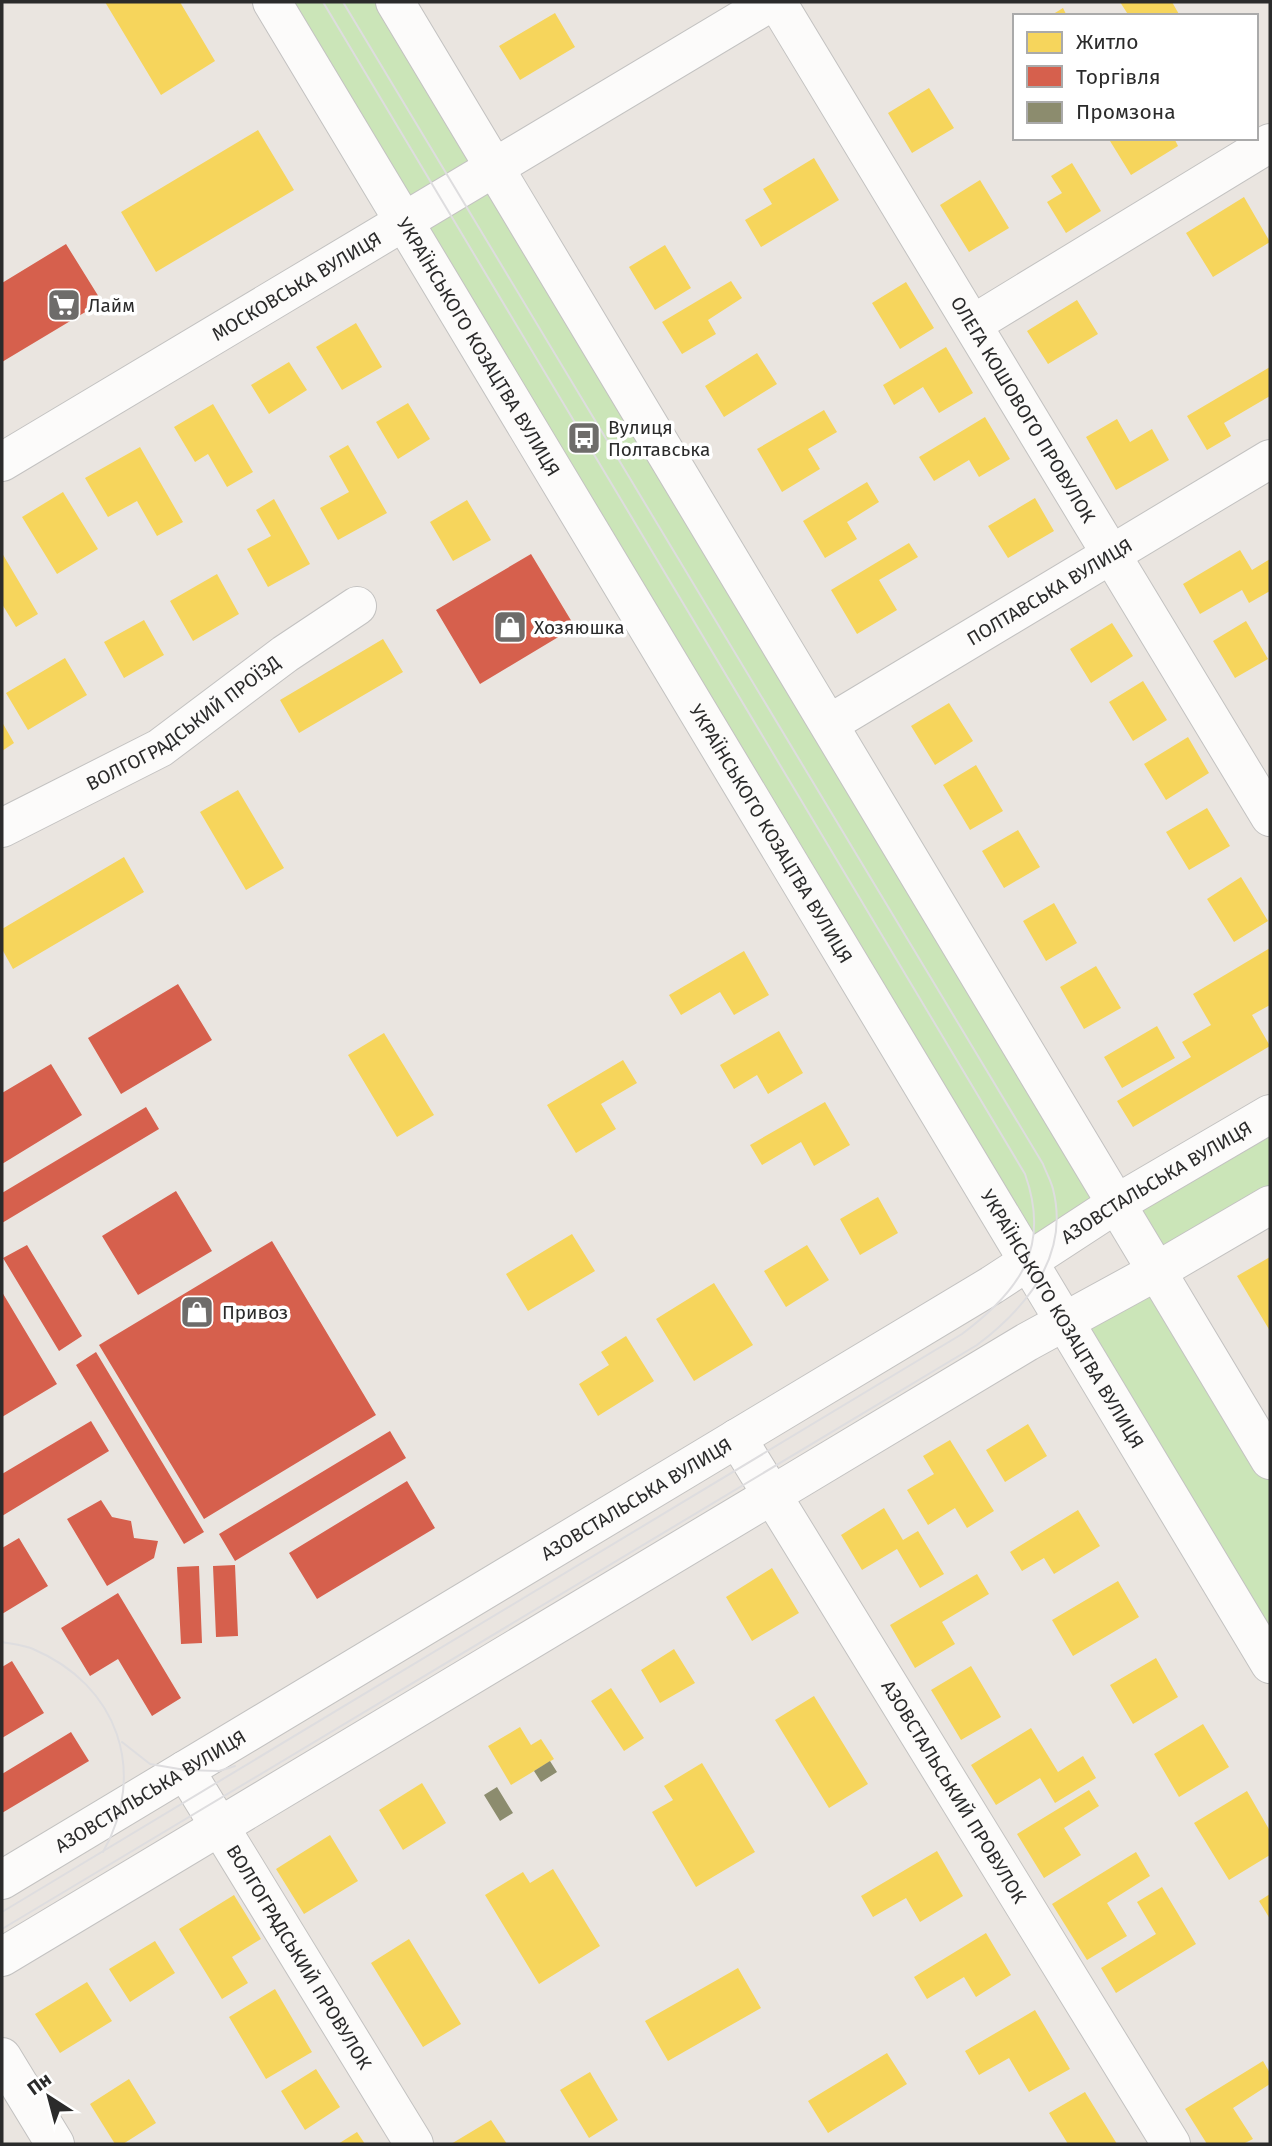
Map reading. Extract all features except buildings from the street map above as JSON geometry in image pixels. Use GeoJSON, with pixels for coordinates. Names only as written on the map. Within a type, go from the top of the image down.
{"type":"FeatureCollection","features":[{"type":"Feature","properties":{"kind":"street","name":"УКРАЇНСЬКОГО КОЗАЦТВА ВУЛИЦЯ"},"geometry":{"type":"LineString","coordinates":[[272,2],[1270,1664]]}},
{"type":"Feature","properties":{"kind":"street"},"geometry":{"type":"LineString","coordinates":[[395,2],[1270,1460]]}},
{"type":"Feature","properties":{"kind":"street","name":"МОСКОВСЬКА ВУЛИЦЯ"},"geometry":{"type":"LineString","coordinates":[[2,462],[771,2]]}},
{"type":"Feature","properties":{"kind":"street","name":"ОЛЕГА КОШОВОГО ПРОВУЛОК"},"geometry":{"type":"LineString","coordinates":[[778,2],[1270,817]]}},
{"type":"Feature","properties":{"kind":"street"},"geometry":{"type":"LineString","coordinates":[[973,324],[1270,143]]}},
{"type":"Feature","properties":{"kind":"street","name":"ПОЛТАВСЬКА ВУЛИЦЯ"},"geometry":{"type":"LineString","coordinates":[[829,724],[1270,460]]}},
{"type":"Feature","properties":{"kind":"street","name":"ВОЛГОГРАДСЬКИЙ ПРОЇЗД"},"geometry":{"type":"LineString","coordinates":[[2,828],[160,748],[285,654],[357,606]]}},
{"type":"Feature","properties":{"kind":"street","name":"АЗОВСТАЛЬСЬКА ВУЛИЦЯ"},"geometry":{"type":"LineString","coordinates":[[2,1880],[1029,1262],[1116,1204],[1270,1114]]}},
{"type":"Feature","properties":{"kind":"street"},"geometry":{"type":"LineString","coordinates":[[2,1957],[1064,1321],[1270,1205]]}},
{"type":"Feature","properties":{"kind":"street","name":"АЗОВСТАЛЬСЬКИЙ ПРОВУЛОК"},"geometry":{"type":"LineString","coordinates":[[737,1438],[1171,2144]]}},
{"type":"Feature","properties":{"kind":"street","name":"ВОЛГОГРАДСЬКИЙ ПРОВУЛОК"},"geometry":{"type":"LineString","coordinates":[[185,1770],[414,2144]]}},
{"type":"Feature","properties":{"kind":"street"},"geometry":{"type":"LineString","coordinates":[[2,2057],[55,2144]]}},
{"type":"Feature","properties":{"kind":"green space"},"geometry":{"type":"Polygon","coordinates":[[[283,2],[384,2],[480,163],[407,208],[283,2]]]}},
{"type":"Feature","properties":{"kind":"green space"},"geometry":{"type":"Polygon","coordinates":[[[491,181],[1103,1202],[1032,1248],[417,225],[491,181]]]}},
{"type":"Feature","properties":{"kind":"green space"},"geometry":{"type":"Polygon","coordinates":[[[1270,1121],[1270,1193],[1160,1259],[1129,1206],[1270,1121]]]}},
{"type":"Feature","properties":{"kind":"green space"},"geometry":{"type":"Polygon","coordinates":[[[1154,1287],[1270,1480],[1270,1645],[1079,1326],[1154,1287]]]}},
{"type":"Feature","properties":{"kind":"tram line"},"geometry":{"type":"LineString","coordinates":[[2,1912],[962,1334],[1000,1301],[1014,1284],[1032,1245],[1032,1200],[1025,1174],[323,2]]}},
{"type":"Feature","properties":{"kind":"tram line"},"geometry":{"type":"LineString","coordinates":[[2,1929],[977,1345],[1027,1297],[1040,1278],[1055,1236],[1057,1213],[1053,1189],[1043,1164],[343,2]]}},
{"type":"Feature","properties":{"kind":"tram line"},"geometry":{"type":"LineString","coordinates":[[2,1642],[29,1648],[62,1665],[86,1685],[104,1708],[117,1734],[123,1762],[123,1792],[116,1822],[103,1852]]}},
{"type":"Feature","properties":{"kind":"tram line"},"geometry":{"type":"LineString","coordinates":[[122,1742],[150,1764],[185,1770],[219,1771],[235,1766]]}},
{"type":"Feature","properties":{"kind":"place","name":"Лайм"},"geometry":{"type":"Point","coordinates":[64,305]}},
{"type":"Feature","properties":{"kind":"place","name":"Вулиця Полтавська"},"geometry":{"type":"Point","coordinates":[584,438]}},
{"type":"Feature","properties":{"kind":"place","name":"Хозяюшка"},"geometry":{"type":"Point","coordinates":[510,627]}},
{"type":"Feature","properties":{"kind":"place","name":"Привоз"},"geometry":{"type":"Point","coordinates":[197,1312]}}]}
